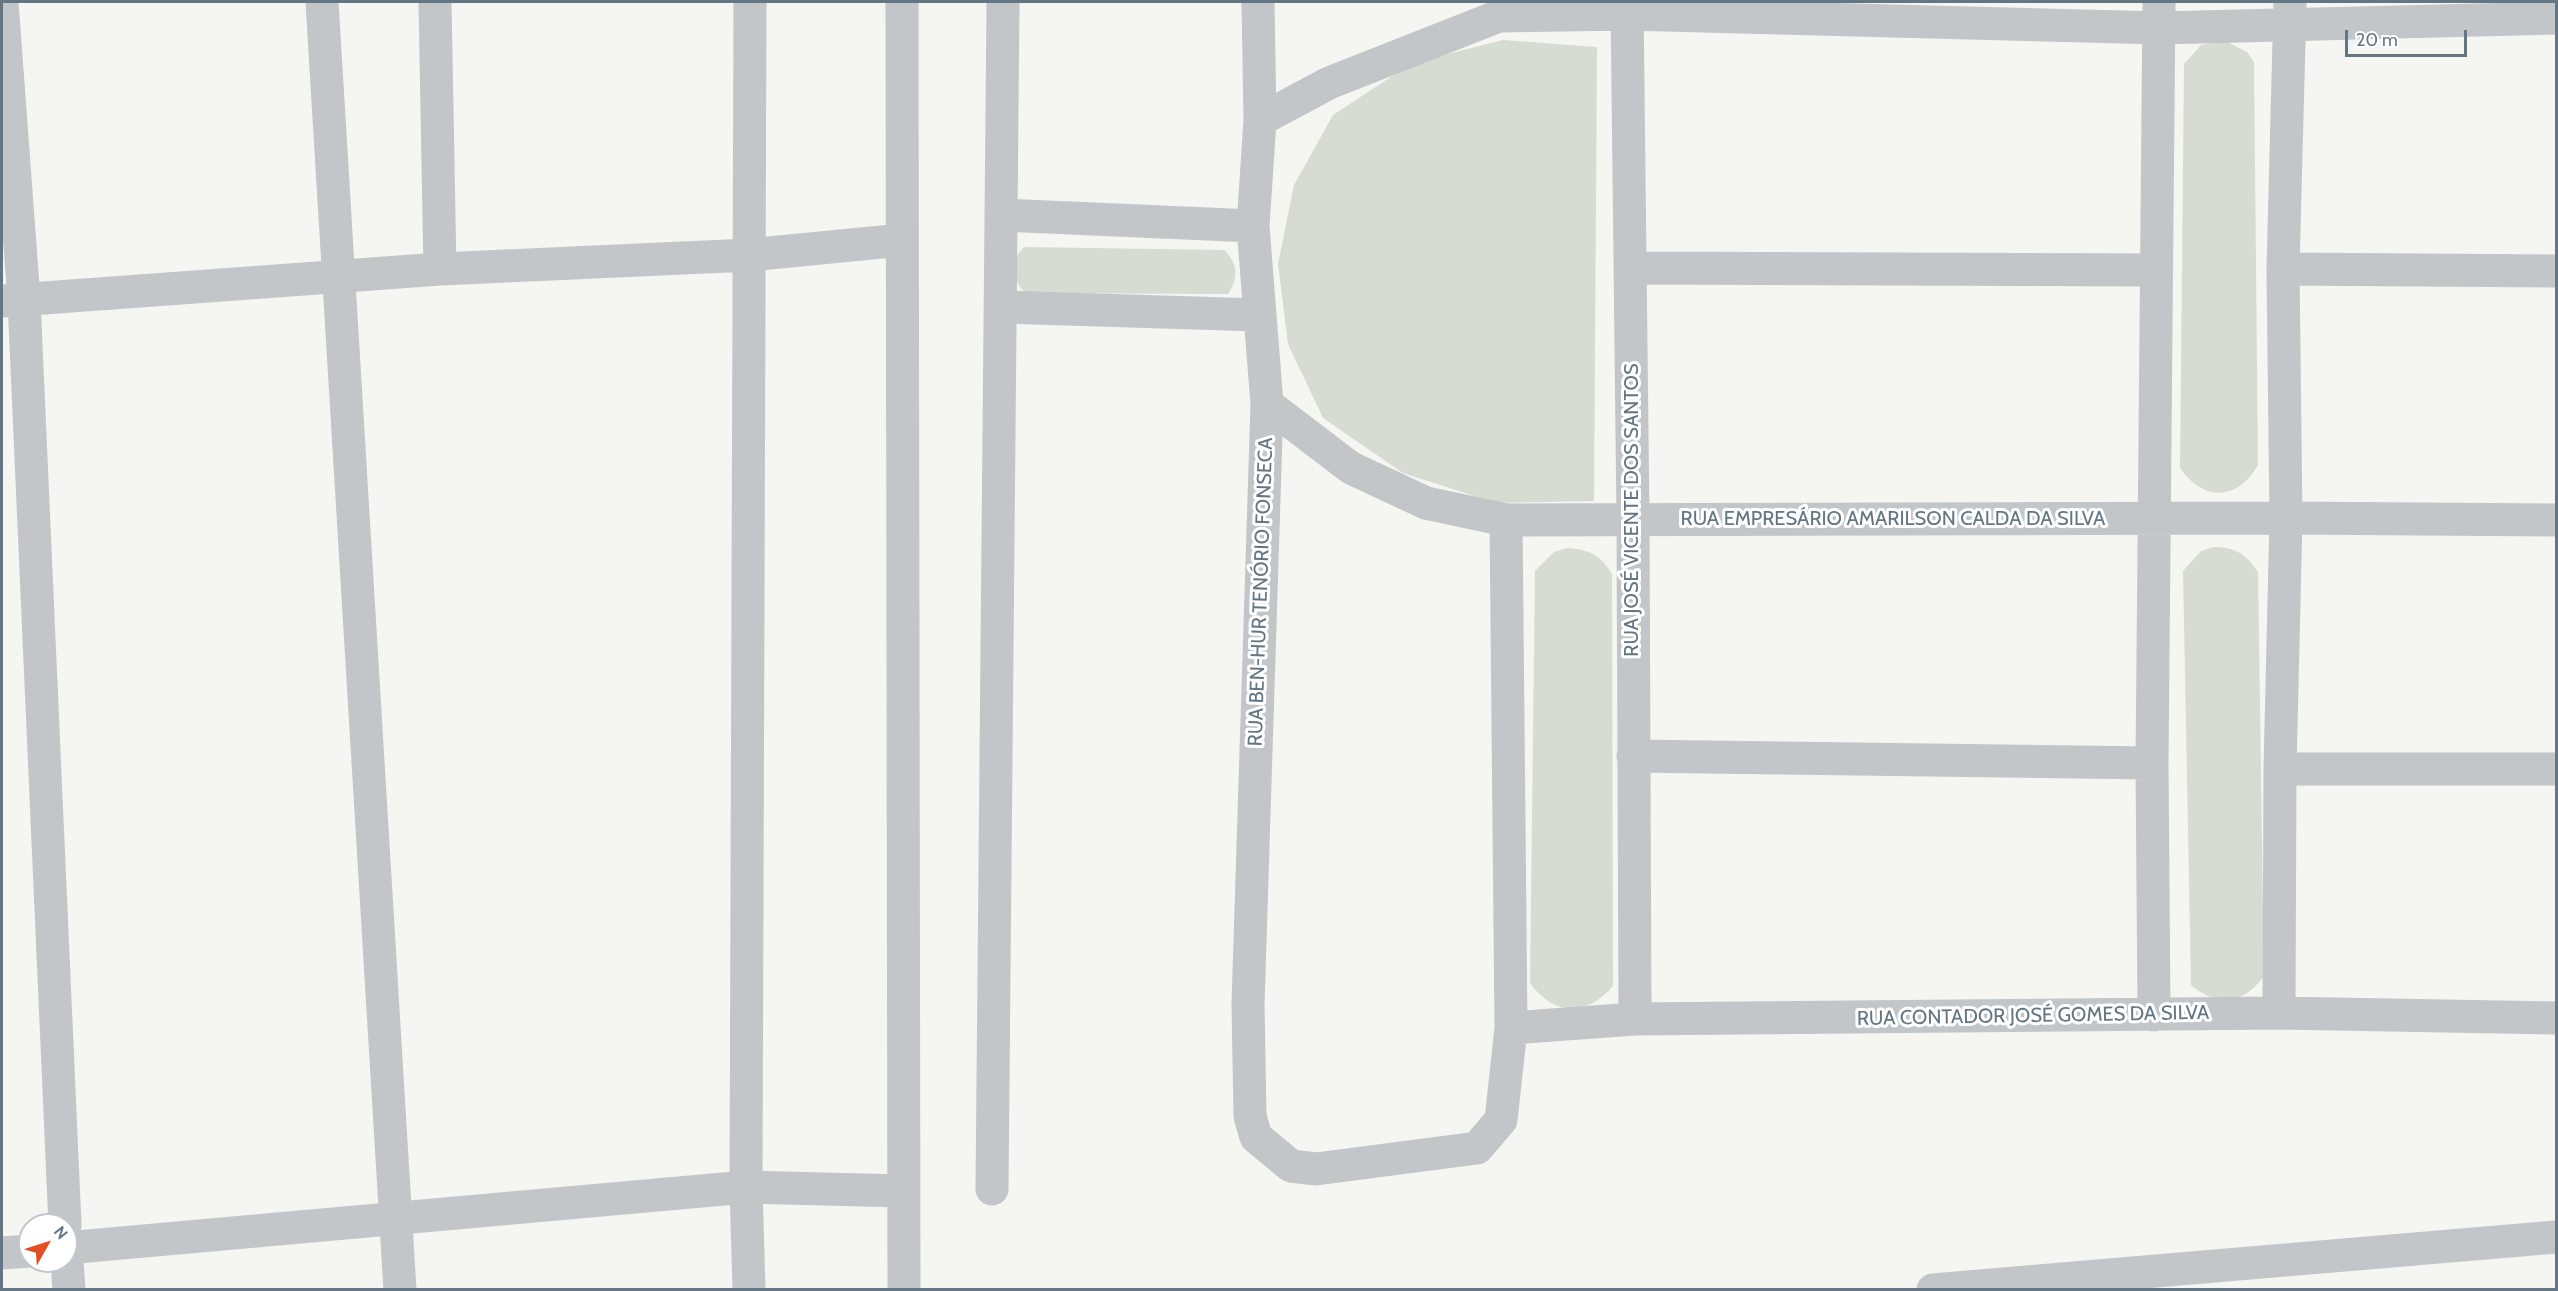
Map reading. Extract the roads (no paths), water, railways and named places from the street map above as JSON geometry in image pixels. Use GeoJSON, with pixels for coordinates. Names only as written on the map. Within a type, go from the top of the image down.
{"type":"FeatureCollection","features":[{"type":"Feature","properties":{"kind":"street"},"geometry":{"type":"LineString","coordinates":[[2,2],[13,300],[64,1213]]}},
{"type":"Feature","properties":{"kind":"street"},"geometry":{"type":"LineString","coordinates":[[322,2],[400,1290]]}},
{"type":"Feature","properties":{"kind":"street"},"geometry":{"type":"LineString","coordinates":[[435,2],[440,269]]}},
{"type":"Feature","properties":{"kind":"street"},"geometry":{"type":"LineString","coordinates":[[749,1290],[746,1187],[750,2]]}},
{"type":"Feature","properties":{"kind":"street"},"geometry":{"type":"LineString","coordinates":[[902,2],[904,1290]]}},
{"type":"Feature","properties":{"kind":"street"},"geometry":{"type":"LineString","coordinates":[[992,1189],[1004,2]]}},
{"type":"Feature","properties":{"kind":"street","name":"RUA BEN-HUR TENÓRIO FONSECA"},"geometry":{"type":"LineString","coordinates":[[1258,2],[1260,120],[1253,226],[1267,404],[1248,1004],[1250,1116],[1256,1137],[1291,1166],[1316,1169],[1477,1148],[1500,1120],[1510,1028]]}},
{"type":"Feature","properties":{"kind":"street"},"geometry":{"type":"LineString","coordinates":[[1260,120],[1329,83],[1499,9],[1627,8],[2159,15],[2290,13],[2556,18]]}},
{"type":"Feature","properties":{"kind":"street","name":"RUA JOSÉ VICENTE DOS SANTOS"},"geometry":{"type":"LineString","coordinates":[[1627,8],[1634,519],[1635,1019]]}},
{"type":"Feature","properties":{"kind":"street"},"geometry":{"type":"LineString","coordinates":[[2279,1013],[2280,769],[2286,518],[2283,269],[2290,13]]}},
{"type":"Feature","properties":{"kind":"street"},"geometry":{"type":"LineString","coordinates":[[2154,1015],[2152,763],[2159,15]]}},
{"type":"Feature","properties":{"kind":"street"},"geometry":{"type":"LineString","coordinates":[[1002,215],[1253,226]]}},
{"type":"Feature","properties":{"kind":"street"},"geometry":{"type":"LineString","coordinates":[[13,300],[440,269],[749,255],[902,240]]}},
{"type":"Feature","properties":{"kind":"street"},"geometry":{"type":"LineString","coordinates":[[1630,268],[2156,270]]}},
{"type":"Feature","properties":{"kind":"street"},"geometry":{"type":"LineString","coordinates":[[2283,269],[2556,271]]}},
{"type":"Feature","properties":{"kind":"street"},"geometry":{"type":"LineString","coordinates":[[1002,307],[1259,315]]}},
{"type":"Feature","properties":{"kind":"street","name":"RUA EMPRESÁRIO AMARILSON CALDA DA SILVA"},"geometry":{"type":"LineString","coordinates":[[1267,404],[1351,468],[1426,503],[1506,520],[2286,518],[2556,520]]}},
{"type":"Feature","properties":{"kind":"street"},"geometry":{"type":"LineString","coordinates":[[1506,520],[1510,1028]]}},
{"type":"Feature","properties":{"kind":"street"},"geometry":{"type":"LineString","coordinates":[[1633,756],[2152,763]]}},
{"type":"Feature","properties":{"kind":"street"},"geometry":{"type":"LineString","coordinates":[[2280,769],[2556,769]]}},
{"type":"Feature","properties":{"kind":"street","name":"RUA CONTADOR JOSÉ GOMES DA SILVA"},"geometry":{"type":"LineString","coordinates":[[1510,1028],[1635,1019],[2279,1013],[2556,1018]]}},
{"type":"Feature","properties":{"kind":"street"},"geometry":{"type":"LineString","coordinates":[[78,1246],[395,1216],[746,1187],[903,1191]]}},
{"type":"Feature","properties":{"kind":"street"},"geometry":{"type":"LineString","coordinates":[[1933,1290],[2272,1275],[2556,1237]]}},
{"type":"Feature","properties":{"kind":"street"},"geometry":{"type":"LineString","coordinates":[[2,1253],[18,1252]]}},
{"type":"Feature","properties":{"kind":"street"},"geometry":{"type":"LineString","coordinates":[[68,1273],[69,1290]]}}]}
